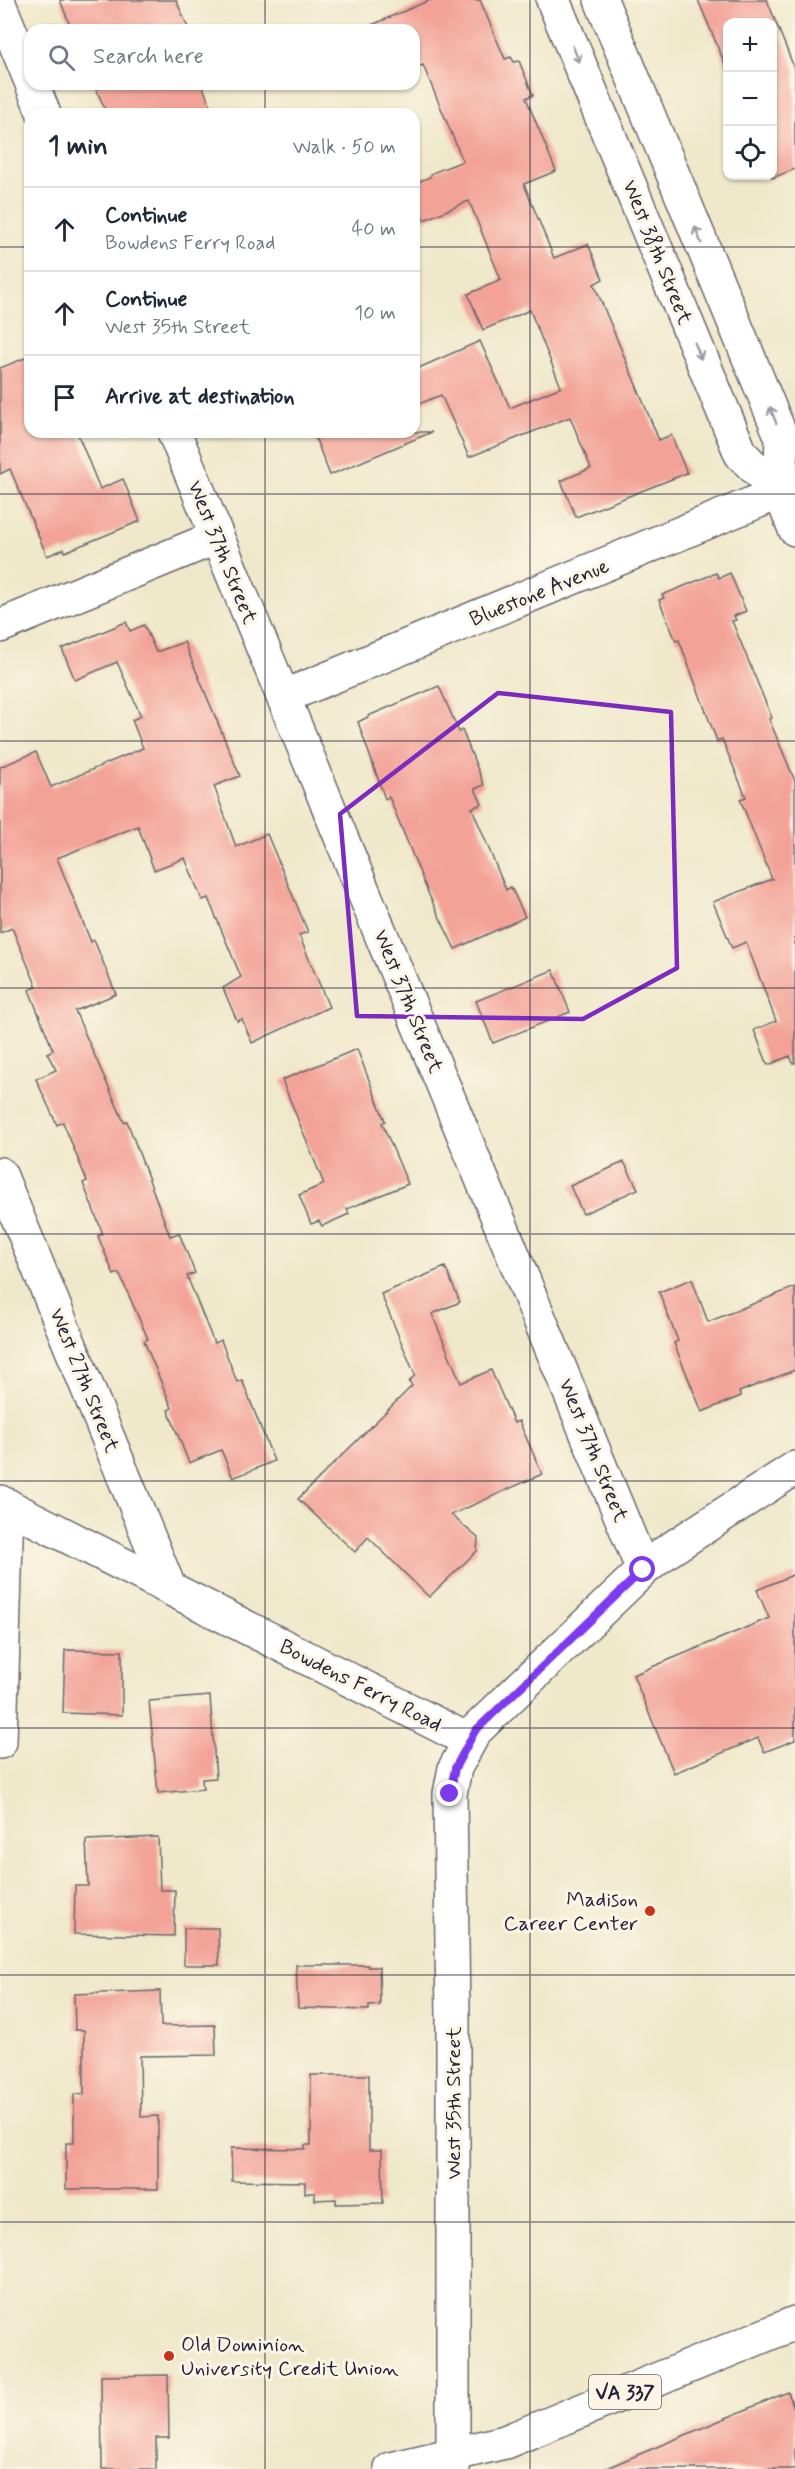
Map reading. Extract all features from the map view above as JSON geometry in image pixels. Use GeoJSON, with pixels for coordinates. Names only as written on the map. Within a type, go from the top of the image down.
{"type":"FeatureCollection","features":[{"type":"Feature","properties":{"kind":"street","name":"West 38th Street"},"geometry":{"type":"LineString","coordinates":[[553,0],[741,454],[787,489]]}},
{"type":"Feature","properties":{"kind":"street","name":"West 38th Street"},"geometry":{"type":"LineString","coordinates":[[601,0],[782,438],[787,489],[795,529]]}},
{"type":"Feature","properties":{"kind":"street"},"geometry":{"type":"LineString","coordinates":[[0,6],[24,64]]}},
{"type":"Feature","properties":{"kind":"street"},"geometry":{"type":"LineString","coordinates":[[34,90],[42,108]]}},
{"type":"Feature","properties":{"kind":"street","name":"West 37th Street"},"geometry":{"type":"LineString","coordinates":[[176,438],[643,1570]]}},
{"type":"Feature","properties":{"kind":"street","name":"Bluestone Avenue"},"geometry":{"type":"LineString","coordinates":[[283,698],[787,489]]}},
{"type":"Feature","properties":{"kind":"street"},"geometry":{"type":"LineString","coordinates":[[0,626],[217,537]]}},
{"type":"Feature","properties":{"kind":"street","name":"West 27th Street"},"geometry":{"type":"LineString","coordinates":[[0,1174],[169,1587]]}},
{"type":"Feature","properties":{"kind":"street","name":"Bowdens Ferry Road"},"geometry":{"type":"LineString","coordinates":[[4,1503],[468,1740],[643,1570],[666,1552],[795,1468]]}},
{"type":"Feature","properties":{"kind":"street"},"geometry":{"type":"LineString","coordinates":[[0,1742],[4,1503]]}},
{"type":"Feature","properties":{"kind":"street","name":"West 35th Street"},"geometry":{"type":"LineString","coordinates":[[453,2462],[453,2017],[450,1794],[455,1768],[468,1740]]}},
{"type":"Feature","properties":{"kind":"street","name":"VA 337"},"geometry":{"type":"LineString","coordinates":[[391,2469],[453,2462],[795,2323]]}},
{"type":"Feature","properties":{"kind":"highlighted area"},"geometry":{"type":"Polygon","coordinates":[[[498,693],[671,712],[677,968],[583,1019],[357,1016],[340,814],[498,693]]]}},
{"type":"Feature","properties":{"kind":"building"},"geometry":{"type":"Polygon","coordinates":[[[60,0],[176,0],[186,24],[70,24],[60,0]]]}},
{"type":"Feature","properties":{"kind":"building"},"geometry":{"type":"Polygon","coordinates":[[[430,0],[480,0],[505,59],[511,57],[514,62],[519,61],[533,95],[526,98],[556,171],[524,184],[554,258],[588,244],[603,279],[594,284],[659,440],[671,435],[687,473],[576,517],[561,481],[591,468],[570,417],[469,457],[441,395],[420,404],[420,367],[480,341],[510,408],[561,387],[530,310],[483,330],[468,294],[501,280],[469,201],[424,220],[420,211],[420,181],[430,177],[432,173],[463,161],[423,65],[420,66],[420,24],[374,24],[430,0]]]}},
{"type":"Feature","properties":{"kind":"building"},"geometry":{"type":"Polygon","coordinates":[[[698,0],[767,0],[774,18],[723,18],[723,59],[698,0]]]}},
{"type":"Feature","properties":{"kind":"building"},"geometry":{"type":"Polygon","coordinates":[[[777,25],[795,70],[795,169],[777,176],[777,25]]]}},
{"type":"Feature","properties":{"kind":"building"},"geometry":{"type":"Polygon","coordinates":[[[97,90],[204,90],[211,108],[104,108],[97,90]]]}},
{"type":"Feature","properties":{"kind":"building"},"geometry":{"type":"Polygon","coordinates":[[[24,358],[24,438],[79,438],[100,489],[123,479],[140,521],[65,552],[64,549],[47,556],[10,469],[0,474],[0,368],[24,358]]]}},
{"type":"Feature","properties":{"kind":"building"},"geometry":{"type":"Polygon","coordinates":[[[420,432],[432,432],[420,437],[420,432]]]}},
{"type":"Feature","properties":{"kind":"building"},"geometry":{"type":"Polygon","coordinates":[[[315,438],[418,438],[330,475],[315,438]]]}},
{"type":"Feature","properties":{"kind":"building"},"geometry":{"type":"Polygon","coordinates":[[[716,573],[719,578],[730,573],[746,611],[734,616],[736,620],[732,621],[795,781],[795,1063],[790,1056],[768,1065],[754,1030],[776,1021],[746,942],[732,948],[713,902],[772,879],[740,799],[746,797],[722,739],[717,741],[679,640],[676,641],[659,600],[664,598],[662,595],[716,573]]]}},
{"type":"Feature","properties":{"kind":"building"},"geometry":{"type":"Polygon","coordinates":[[[126,622],[130,631],[144,625],[156,652],[184,642],[240,776],[214,786],[236,847],[267,834],[308,932],[299,935],[329,1007],[252,1043],[242,1019],[237,1021],[223,988],[241,977],[208,898],[202,900],[185,858],[154,870],[138,826],[57,858],[91,942],[94,940],[116,994],[75,1011],[124,1122],[127,1121],[170,1236],[179,1233],[195,1273],[187,1276],[214,1343],[221,1340],[237,1382],[242,1380],[274,1461],[233,1478],[221,1450],[189,1463],[168,1410],[172,1408],[144,1341],[148,1339],[119,1273],[114,1275],[98,1236],[103,1234],[83,1183],[87,1181],[63,1122],[57,1125],[36,1079],[56,1070],[47,1053],[53,1050],[29,990],[37,987],[12,928],[0,933],[0,767],[36,752],[51,787],[143,748],[132,720],[141,716],[117,662],[75,680],[62,649],[126,622]]]}},
{"type":"Feature","properties":{"kind":"building"},"geometry":{"type":"Polygon","coordinates":[[[439,686],[459,732],[462,730],[484,785],[475,789],[482,804],[472,808],[506,890],[511,887],[525,917],[455,949],[429,895],[389,797],[385,799],[358,722],[439,686]]]}},
{"type":"Feature","properties":{"kind":"building"},"geometry":{"type":"Polygon","coordinates":[[[553,970],[570,1012],[493,1043],[476,1001],[553,970]]]}},
{"type":"Feature","properties":{"kind":"building"},"geometry":{"type":"Polygon","coordinates":[[[357,1049],[385,1121],[382,1123],[408,1184],[347,1209],[349,1214],[322,1226],[319,1221],[311,1224],[299,1195],[324,1184],[282,1080],[357,1049]]]}},
{"type":"Feature","properties":{"kind":"building"},"geometry":{"type":"Polygon","coordinates":[[[624,1162],[638,1189],[583,1214],[570,1186],[624,1162]]]}},
{"type":"Feature","properties":{"kind":"building"},"geometry":{"type":"Polygon","coordinates":[[[445,1267],[460,1302],[432,1314],[461,1383],[491,1370],[514,1423],[519,1421],[542,1474],[451,1515],[478,1538],[477,1551],[429,1597],[368,1537],[355,1552],[298,1499],[412,1386],[409,1382],[415,1375],[381,1294],[445,1267]]]}},
{"type":"Feature","properties":{"kind":"building"},"geometry":{"type":"Polygon","coordinates":[[[692,1279],[708,1322],[795,1287],[795,1370],[739,1392],[741,1396],[702,1412],[674,1343],[678,1341],[659,1292],[692,1279]]]}},
{"type":"Feature","properties":{"kind":"building"},"geometry":{"type":"Polygon","coordinates":[[[795,1574],[795,1740],[764,1752],[758,1738],[674,1773],[633,1675],[769,1618],[757,1590],[795,1574]]]}},
{"type":"Feature","properties":{"kind":"building"},"geometry":{"type":"Polygon","coordinates":[[[65,1650],[122,1651],[122,1715],[63,1713],[65,1650]]]}},
{"type":"Feature","properties":{"kind":"building"},"geometry":{"type":"Polygon","coordinates":[[[210,1696],[216,1778],[202,1779],[203,1789],[158,1793],[149,1701],[210,1696]]]}},
{"type":"Feature","properties":{"kind":"building"},"geometry":{"type":"Polygon","coordinates":[[[158,1837],[160,1890],[175,1890],[174,1936],[74,1934],[75,1886],[88,1886],[86,1840],[158,1837]]]}},
{"type":"Feature","properties":{"kind":"building"},"geometry":{"type":"Polygon","coordinates":[[[184,1928],[218,1928],[219,1965],[184,1965],[184,1928]]]}},
{"type":"Feature","properties":{"kind":"building"},"geometry":{"type":"Polygon","coordinates":[[[296,1965],[379,1967],[380,2005],[369,2006],[369,2010],[298,2008],[296,1965]]]}},
{"type":"Feature","properties":{"kind":"building"},"geometry":{"type":"Polygon","coordinates":[[[160,1991],[161,2026],[215,2025],[216,2055],[140,2056],[141,2117],[158,2116],[158,2189],[66,2189],[66,2143],[74,2143],[74,2094],[84,2095],[84,2030],[75,2030],[74,1994],[160,1991]]]}},
{"type":"Feature","properties":{"kind":"building"},"geometry":{"type":"Polygon","coordinates":[[[311,2075],[369,2075],[369,2150],[382,2150],[383,2203],[336,2204],[336,2199],[315,2200],[315,2193],[305,2193],[305,2182],[232,2181],[231,2148],[305,2149],[305,2145],[311,2145],[311,2075]]]}},
{"type":"Feature","properties":{"kind":"building"},"geometry":{"type":"Polygon","coordinates":[[[168,2375],[169,2438],[156,2438],[156,2469],[102,2469],[101,2376],[168,2375]]]}},
{"type":"Feature","properties":{"kind":"building"},"geometry":{"type":"Polygon","coordinates":[[[788,2392],[795,2411],[795,2469],[604,2469],[788,2392]]]}},
{"type":"Feature","properties":{"kind":"place","name":"Madison Career Center"},"geometry":{"type":"Point","coordinates":[650,1911]}},
{"type":"Feature","properties":{"kind":"place","name":"Old Dominion University Credit Union"},"geometry":{"type":"Point","coordinates":[169,2356]}},
{"type":"Feature","properties":{"kind":"route"},"geometry":{"type":"LineString","coordinates":[[450,1794],[455,1768],[468,1740],[475,1731],[643,1570]]}}]}
